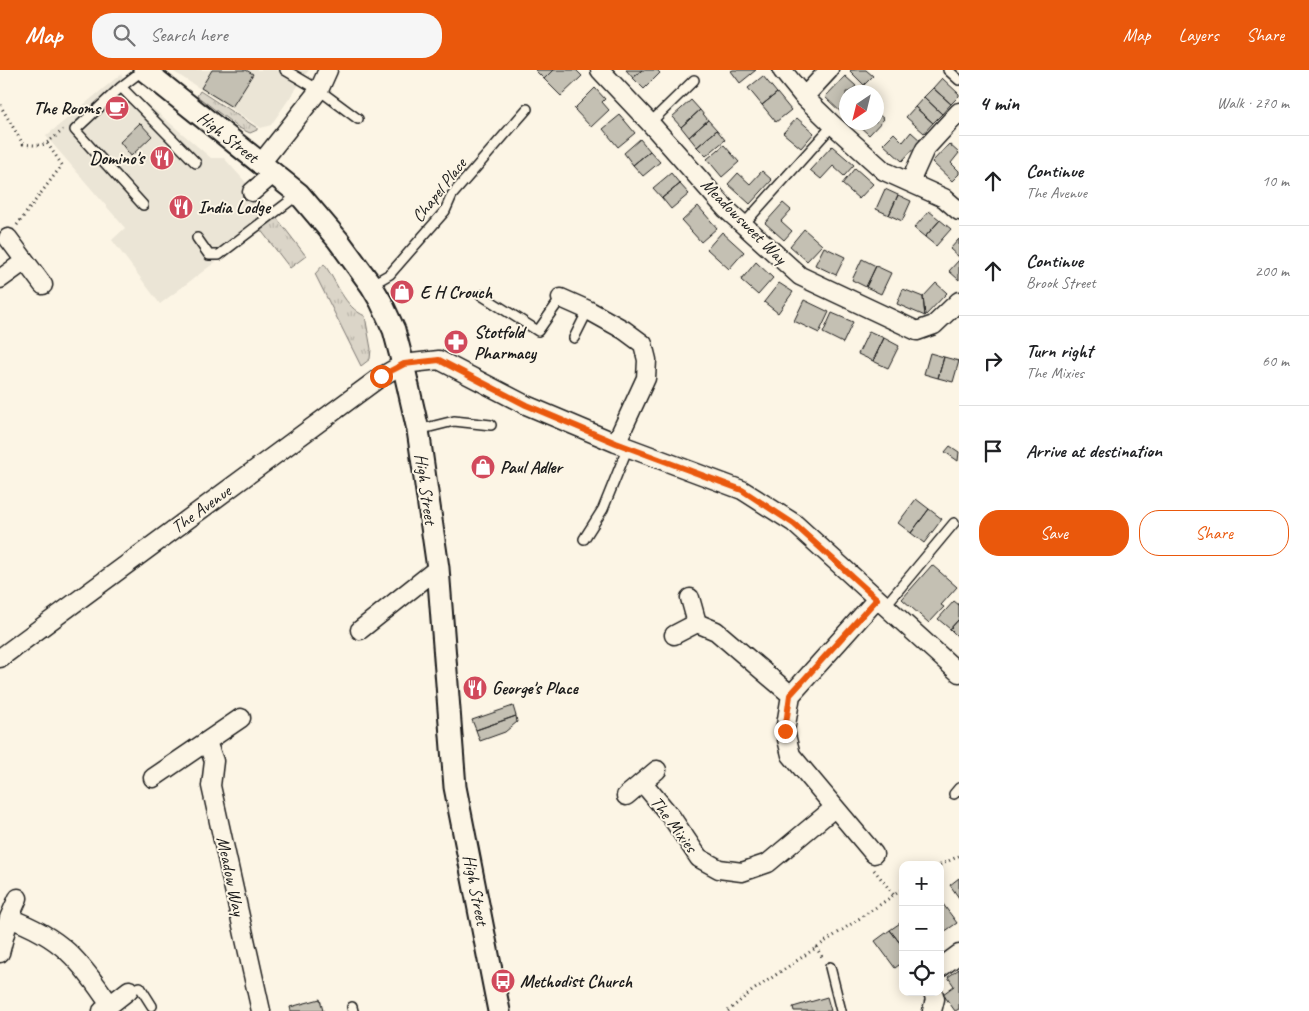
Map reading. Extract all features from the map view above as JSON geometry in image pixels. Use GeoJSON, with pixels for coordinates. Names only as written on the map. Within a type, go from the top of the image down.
{"type":"FeatureCollection","features":[{"type":"Feature","properties":{"kind":"street","name":"High Street"},"geometry":{"type":"LineString","coordinates":[[143,70],[299,194],[338,240],[371,285],[394,330],[404,364],[418,430],[438,568],[455,787],[499,1011]]}},
{"type":"Feature","properties":{"kind":"street"},"geometry":{"type":"LineString","coordinates":[[252,192],[319,90],[328,70]]}},
{"type":"Feature","properties":{"kind":"street","name":"Meadowsweet Way"},"geometry":{"type":"LineString","coordinates":[[600,70],[726,209],[800,276],[917,331],[934,325],[959,300]]}},
{"type":"Feature","properties":{"kind":"street"},"geometry":{"type":"LineString","coordinates":[[782,70],[804,97],[884,171],[944,198],[959,212]]}},
{"type":"Feature","properties":{"kind":"street"},"geometry":{"type":"LineString","coordinates":[[804,97],[829,70]]}},
{"type":"Feature","properties":{"kind":"street"},"geometry":{"type":"LineString","coordinates":[[910,182],[925,149],[958,115]]}},
{"type":"Feature","properties":{"kind":"street"},"geometry":{"type":"LineString","coordinates":[[8,238],[44,285]]}},
{"type":"Feature","properties":{"kind":"street"},"geometry":{"type":"LineString","coordinates":[[0,279],[25,261]]}},
{"type":"Feature","properties":{"kind":"street"},"geometry":{"type":"LineString","coordinates":[[561,298],[588,310],[624,330],[643,344],[647,360],[646,378],[622,445]]}},
{"type":"Feature","properties":{"kind":"street"},"geometry":{"type":"LineString","coordinates":[[404,364],[439,360],[526,405],[622,445],[742,490],[794,524],[959,673]]}},
{"type":"Feature","properties":{"kind":"street","name":"The Avenue"},"geometry":{"type":"LineString","coordinates":[[0,658],[379,378],[404,364]]}},
{"type":"Feature","properties":{"kind":"street"},"geometry":{"type":"LineString","coordinates":[[360,630],[438,568]]}},
{"type":"Feature","properties":{"kind":"street"},"geometry":{"type":"LineString","coordinates":[[690,598],[698,623],[716,631],[790,695]]}},
{"type":"Feature","properties":{"kind":"street"},"geometry":{"type":"LineString","coordinates":[[874,854],[791,755],[785,731],[790,695],[881,602]]}},
{"type":"Feature","properties":{"kind":"street"},"geometry":{"type":"LineString","coordinates":[[674,635],[698,623]]}},
{"type":"Feature","properties":{"kind":"street"},"geometry":{"type":"LineString","coordinates":[[153,778],[241,718]]}},
{"type":"Feature","properties":{"kind":"street","name":"Meadow Way"},"geometry":{"type":"LineString","coordinates":[[207,742],[214,761],[211,786],[261,1011]]}},
{"type":"Feature","properties":{"kind":"street","name":"The Mixies"},"geometry":{"type":"LineString","coordinates":[[626,796],[657,770]]}},
{"type":"Feature","properties":{"kind":"street","name":"The Mixies"},"geometry":{"type":"LineString","coordinates":[[643,783],[672,818],[699,858],[719,869],[742,872],[768,863],[834,808]]}},
{"type":"Feature","properties":{"kind":"street"},"geometry":{"type":"LineString","coordinates":[[0,953],[9,918],[18,898]]}},
{"type":"Feature","properties":{"kind":"street"},"geometry":{"type":"LineString","coordinates":[[9,918],[32,926],[56,940],[73,955],[89,974],[106,1008],[129,990]]}},
{"type":"Feature","properties":{"kind":"street"},"geometry":{"type":"LineString","coordinates":[[944,965],[959,954]]}},
{"type":"Feature","properties":{"kind":"street"},"geometry":{"type":"LineString","coordinates":[[932,1011],[934,996]]}},
{"type":"Feature","properties":{"kind":"lane"},"geometry":{"type":"LineString","coordinates":[[143,70],[75,130],[143,205]]}},
{"type":"Feature","properties":{"kind":"lane"},"geometry":{"type":"LineString","coordinates":[[285,70],[319,90],[358,119]]}},
{"type":"Feature","properties":{"kind":"lane"},"geometry":{"type":"LineString","coordinates":[[948,70],[959,80]]}},
{"type":"Feature","properties":{"kind":"lane"},"geometry":{"type":"LineString","coordinates":[[650,123],[694,80]]}},
{"type":"Feature","properties":{"kind":"lane"},"geometry":{"type":"LineString","coordinates":[[121,88],[196,163]]}},
{"type":"Feature","properties":{"kind":"lane","name":"Chapel Place"},"geometry":{"type":"LineString","coordinates":[[371,285],[390,274],[445,211],[452,196],[527,109]]}},
{"type":"Feature","properties":{"kind":"lane"},"geometry":{"type":"LineString","coordinates":[[743,225],[833,125]]}},
{"type":"Feature","properties":{"kind":"lane"},"geometry":{"type":"LineString","coordinates":[[197,238],[209,255],[219,255],[299,194]]}},
{"type":"Feature","properties":{"kind":"lane"},"geometry":{"type":"LineString","coordinates":[[481,296],[538,331],[561,298]]}},
{"type":"Feature","properties":{"kind":"lane"},"geometry":{"type":"LineString","coordinates":[[574,338],[588,310]]}},
{"type":"Feature","properties":{"kind":"lane"},"geometry":{"type":"LineString","coordinates":[[418,430],[454,421],[491,425]]}},
{"type":"Feature","properties":{"kind":"lane"},"geometry":{"type":"LineString","coordinates":[[584,539],[603,510],[622,445]]}},
{"type":"Feature","properties":{"kind":"lane"},"geometry":{"type":"LineString","coordinates":[[881,602],[954,523]]}},
{"type":"Feature","properties":{"kind":"lane"},"geometry":{"type":"LineString","coordinates":[[830,967],[841,1011]]}},
{"type":"Feature","properties":{"kind":"lane"},"geometry":{"type":"LineString","coordinates":[[129,990],[140,987],[152,1006]]}},
{"type":"Feature","properties":{"kind":"path"},"geometry":{"type":"LineString","coordinates":[[0,105],[23,144],[42,146],[70,124]]}},
{"type":"Feature","properties":{"kind":"path"},"geometry":{"type":"LineString","coordinates":[[8,238],[62,165],[47,143]]}},
{"type":"Feature","properties":{"kind":"path"},"geometry":{"type":"LineString","coordinates":[[874,854],[870,865],[894,895]]}},
{"type":"Feature","properties":{"kind":"path"},"geometry":{"type":"LineString","coordinates":[[944,863],[959,856]]}},
{"type":"Feature","properties":{"kind":"path"},"geometry":{"type":"LineString","coordinates":[[728,1011],[752,991],[899,892]]}},
{"type":"Feature","properties":{"kind":"shaded area"},"geometry":{"type":"Polygon","coordinates":[[[171,70],[309,70],[271,125],[261,128],[171,70]]]}},
{"type":"Feature","properties":{"kind":"shaded area"},"geometry":{"type":"Polygon","coordinates":[[[121,74],[130,89],[211,158],[224,158],[276,216],[160,304],[112,240],[125,228],[46,136],[121,74]]]}},
{"type":"Feature","properties":{"kind":"green space"},"geometry":{"type":"Polygon","coordinates":[[[200,91],[257,128],[257,130],[250,133],[239,128],[197,96],[200,91]]]}},
{"type":"Feature","properties":{"kind":"green space"},"geometry":{"type":"Polygon","coordinates":[[[276,217],[306,256],[290,268],[260,229],[276,217]]]}},
{"type":"Feature","properties":{"kind":"green space"},"geometry":{"type":"Polygon","coordinates":[[[324,264],[346,300],[365,316],[371,349],[370,359],[361,366],[315,274],[324,264]]]}},
{"type":"Feature","properties":{"kind":"building"},"geometry":{"type":"Polygon","coordinates":[[[212,70],[246,70],[253,74],[232,107],[201,88],[212,70]]]}},
{"type":"Feature","properties":{"kind":"building"},"geometry":{"type":"Polygon","coordinates":[[[535,70],[553,70],[544,79],[535,70]]]}},
{"type":"Feature","properties":{"kind":"building"},"geometry":{"type":"Polygon","coordinates":[[[553,70],[576,70],[582,76],[561,96],[544,79],[553,70]]]}},
{"type":"Feature","properties":{"kind":"building"},"geometry":{"type":"Polygon","coordinates":[[[626,70],[642,70],[633,78],[626,70]]]}},
{"type":"Feature","properties":{"kind":"building"},"geometry":{"type":"Polygon","coordinates":[[[642,70],[657,70],[660,73],[644,89],[633,78],[642,70]]]}},
{"type":"Feature","properties":{"kind":"building"},"geometry":{"type":"Polygon","coordinates":[[[756,70],[740,83],[731,71],[756,70]]]}},
{"type":"Feature","properties":{"kind":"building"},"geometry":{"type":"Polygon","coordinates":[[[866,70],[873,76],[864,85],[850,71],[866,70]]]}},
{"type":"Feature","properties":{"kind":"building"},"geometry":{"type":"Polygon","coordinates":[[[763,76],[777,93],[762,105],[748,88],[763,76]]]}},
{"type":"Feature","properties":{"kind":"building"},"geometry":{"type":"Polygon","coordinates":[[[845,76],[855,85],[839,85],[839,110],[825,97],[845,76]]]}},
{"type":"Feature","properties":{"kind":"building"},"geometry":{"type":"Polygon","coordinates":[[[942,78],[959,94],[951,104],[933,88],[942,78]]]}},
{"type":"Feature","properties":{"kind":"building"},"geometry":{"type":"Polygon","coordinates":[[[595,88],[605,99],[602,102],[609,110],[591,127],[574,109],[595,88]]]}},
{"type":"Feature","properties":{"kind":"building"},"geometry":{"type":"Polygon","coordinates":[[[933,88],[951,104],[942,114],[924,97],[933,88]]]}},
{"type":"Feature","properties":{"kind":"building"},"geometry":{"type":"Polygon","coordinates":[[[777,93],[791,110],[776,122],[762,105],[777,93]]]}},
{"type":"Feature","properties":{"kind":"building"},"geometry":{"type":"Polygon","coordinates":[[[924,97],[942,114],[933,123],[915,107],[924,97]]]}},
{"type":"Feature","properties":{"kind":"building"},"geometry":{"type":"Polygon","coordinates":[[[691,100],[700,110],[681,127],[672,117],[691,100]]]}},
{"type":"Feature","properties":{"kind":"building"},"geometry":{"type":"Polygon","coordinates":[[[915,107],[933,123],[924,133],[906,117],[915,107]]]}},
{"type":"Feature","properties":{"kind":"building"},"geometry":{"type":"Polygon","coordinates":[[[700,110],[708,120],[689,137],[681,127],[700,110]]]}},
{"type":"Feature","properties":{"kind":"building"},"geometry":{"type":"Polygon","coordinates":[[[620,115],[635,133],[618,147],[603,129],[620,115]]]}},
{"type":"Feature","properties":{"kind":"building"},"geometry":{"type":"Polygon","coordinates":[[[797,118],[814,133],[801,148],[783,133],[797,118]]]}},
{"type":"Feature","properties":{"kind":"building"},"geometry":{"type":"Polygon","coordinates":[[[708,120],[717,130],[697,147],[689,137],[708,120]]]}},
{"type":"Feature","properties":{"kind":"building"},"geometry":{"type":"Polygon","coordinates":[[[140,123],[152,136],[131,156],[120,142],[140,123]]]}},
{"type":"Feature","properties":{"kind":"building"},"geometry":{"type":"Polygon","coordinates":[[[717,130],[725,140],[706,156],[697,147],[717,130]]]}},
{"type":"Feature","properties":{"kind":"building"},"geometry":{"type":"Polygon","coordinates":[[[864,130],[874,130],[869,135],[864,130]]]}},
{"type":"Feature","properties":{"kind":"building"},"geometry":{"type":"Polygon","coordinates":[[[911,132],[921,141],[902,161],[883,144],[894,133],[903,142],[911,132]]]}},
{"type":"Feature","properties":{"kind":"building"},"geometry":{"type":"Polygon","coordinates":[[[640,139],[650,151],[633,165],[624,153],[640,139]]]}},
{"type":"Feature","properties":{"kind":"building"},"geometry":{"type":"Polygon","coordinates":[[[949,144],[959,153],[951,163],[959,171],[959,174],[952,181],[932,162],[949,144]]]}},
{"type":"Feature","properties":{"kind":"building"},"geometry":{"type":"Polygon","coordinates":[[[724,145],[739,162],[722,177],[707,159],[724,145]]]}},
{"type":"Feature","properties":{"kind":"building"},"geometry":{"type":"Polygon","coordinates":[[[832,146],[854,165],[844,176],[833,166],[821,179],[810,170],[832,146]]]}},
{"type":"Feature","properties":{"kind":"building"},"geometry":{"type":"Polygon","coordinates":[[[650,151],[660,162],[643,176],[633,165],[650,151]]]}},
{"type":"Feature","properties":{"kind":"building"},"geometry":{"type":"Polygon","coordinates":[[[855,168],[873,184],[859,199],[842,184],[855,168]]]}},
{"type":"Feature","properties":{"kind":"building"},"geometry":{"type":"Polygon","coordinates":[[[762,171],[772,180],[750,204],[728,184],[738,173],[750,184],[762,171]]]}},
{"type":"Feature","properties":{"kind":"building"},"geometry":{"type":"Polygon","coordinates":[[[671,173],[680,184],[662,198],[653,188],[671,173]]]}},
{"type":"Feature","properties":{"kind":"building"},"geometry":{"type":"Polygon","coordinates":[[[680,184],[689,194],[671,209],[662,198],[680,184]]]}},
{"type":"Feature","properties":{"kind":"building"},"geometry":{"type":"Polygon","coordinates":[[[885,189],[898,195],[889,215],[876,209],[885,189]]]}},
{"type":"Feature","properties":{"kind":"building"},"geometry":{"type":"Polygon","coordinates":[[[898,195],[911,201],[902,221],[889,215],[898,195]]]}},
{"type":"Feature","properties":{"kind":"building"},"geometry":{"type":"Polygon","coordinates":[[[783,203],[791,210],[781,221],[792,231],[784,240],[765,223],[783,203]]]}},
{"type":"Feature","properties":{"kind":"building"},"geometry":{"type":"Polygon","coordinates":[[[698,206],[717,228],[701,242],[682,221],[698,206]]]}},
{"type":"Feature","properties":{"kind":"building"},"geometry":{"type":"Polygon","coordinates":[[[929,211],[940,220],[925,237],[914,228],[929,211]]]}},
{"type":"Feature","properties":{"kind":"building"},"geometry":{"type":"Polygon","coordinates":[[[940,220],[951,229],[936,246],[925,237],[940,220]]]}},
{"type":"Feature","properties":{"kind":"building"},"geometry":{"type":"Polygon","coordinates":[[[804,229],[822,245],[807,261],[790,246],[804,229]]]}},
{"type":"Feature","properties":{"kind":"building"},"geometry":{"type":"Polygon","coordinates":[[[722,232],[744,252],[729,269],[707,249],[722,232]]]}},
{"type":"Feature","properties":{"kind":"building"},"geometry":{"type":"Polygon","coordinates":[[[959,239],[959,257],[950,249],[959,239]]]}},
{"type":"Feature","properties":{"kind":"building"},"geometry":{"type":"Polygon","coordinates":[[[824,247],[845,257],[836,275],[815,265],[824,247]]]}},
{"type":"Feature","properties":{"kind":"building"},"geometry":{"type":"Polygon","coordinates":[[[862,259],[876,266],[866,287],[852,280],[862,259]]]}},
{"type":"Feature","properties":{"kind":"building"},"geometry":{"type":"Polygon","coordinates":[[[959,260],[959,280],[949,271],[959,260]]]}},
{"type":"Feature","properties":{"kind":"building"},"geometry":{"type":"Polygon","coordinates":[[[756,262],[773,278],[758,295],[741,280],[756,262]]]}},
{"type":"Feature","properties":{"kind":"building"},"geometry":{"type":"Polygon","coordinates":[[[876,266],[891,273],[881,294],[866,287],[876,266]]]}},
{"type":"Feature","properties":{"kind":"building"},"geometry":{"type":"Polygon","coordinates":[[[779,283],[793,292],[778,313],[764,302],[779,283]]]}},
{"type":"Feature","properties":{"kind":"building"},"geometry":{"type":"Polygon","coordinates":[[[936,283],[947,293],[925,316],[923,297],[936,283]]]}},
{"type":"Feature","properties":{"kind":"building"},"geometry":{"type":"Polygon","coordinates":[[[903,289],[923,297],[925,316],[897,304],[903,289]]]}},
{"type":"Feature","properties":{"kind":"building"},"geometry":{"type":"Polygon","coordinates":[[[804,300],[829,312],[819,333],[794,321],[804,300]]]}},
{"type":"Feature","properties":{"kind":"building"},"geometry":{"type":"Polygon","coordinates":[[[832,313],[853,322],[843,343],[823,333],[832,313]]]}},
{"type":"Feature","properties":{"kind":"building"},"geometry":{"type":"Polygon","coordinates":[[[869,331],[884,338],[873,361],[858,354],[869,331]]]}},
{"type":"Feature","properties":{"kind":"building"},"geometry":{"type":"Polygon","coordinates":[[[884,338],[899,346],[888,368],[873,361],[884,338]]]}},
{"type":"Feature","properties":{"kind":"building"},"geometry":{"type":"Polygon","coordinates":[[[930,353],[944,357],[938,378],[924,374],[930,353]]]}},
{"type":"Feature","properties":{"kind":"building"},"geometry":{"type":"Polygon","coordinates":[[[944,357],[959,361],[953,382],[938,378],[944,357]]]}},
{"type":"Feature","properties":{"kind":"building"},"geometry":{"type":"Polygon","coordinates":[[[950,446],[959,452],[958,461],[945,452],[950,446]]]}},
{"type":"Feature","properties":{"kind":"building"},"geometry":{"type":"Polygon","coordinates":[[[916,499],[929,509],[911,533],[898,523],[916,499]]]}},
{"type":"Feature","properties":{"kind":"building"},"geometry":{"type":"Polygon","coordinates":[[[929,509],[942,519],[924,543],[911,533],[929,509]]]}},
{"type":"Feature","properties":{"kind":"building"},"geometry":{"type":"Polygon","coordinates":[[[932,565],[957,587],[941,605],[944,607],[929,623],[902,599],[932,565]]]}},
{"type":"Feature","properties":{"kind":"building"},"geometry":{"type":"Polygon","coordinates":[[[954,601],[959,605],[959,619],[950,629],[938,619],[954,601]]]}},
{"type":"Feature","properties":{"kind":"building"},"geometry":{"type":"Polygon","coordinates":[[[959,619],[959,638],[950,629],[959,619]]]}},
{"type":"Feature","properties":{"kind":"building"},"geometry":{"type":"Polygon","coordinates":[[[513,706],[516,716],[476,730],[472,720],[513,706]]]}},
{"type":"Feature","properties":{"kind":"building"},"geometry":{"type":"Polygon","coordinates":[[[516,716],[517,722],[505,732],[480,741],[476,730],[516,716]]]}},
{"type":"Feature","properties":{"kind":"building"},"geometry":{"type":"Polygon","coordinates":[[[959,878],[959,898],[950,885],[959,878]]]}},
{"type":"Feature","properties":{"kind":"building"},"geometry":{"type":"Polygon","coordinates":[[[944,905],[957,923],[944,932],[944,905]]]}},
{"type":"Feature","properties":{"kind":"building"},"geometry":{"type":"Polygon","coordinates":[[[899,924],[899,942],[890,930],[899,924]]]}},
{"type":"Feature","properties":{"kind":"building"},"geometry":{"type":"Polygon","coordinates":[[[890,930],[899,942],[899,965],[895,968],[875,941],[890,930]]]}},
{"type":"Feature","properties":{"kind":"building"},"geometry":{"type":"Polygon","coordinates":[[[959,969],[959,1009],[955,1011],[944,995],[944,993],[954,986],[948,977],[959,969]]]}},
{"type":"Feature","properties":{"kind":"building"},"geometry":{"type":"Polygon","coordinates":[[[827,997],[831,1011],[794,1011],[793,1007],[827,997]]]}},
{"type":"Feature","properties":{"kind":"building"},"geometry":{"type":"Polygon","coordinates":[[[320,999],[323,1011],[291,1011],[290,1007],[320,999]]]}},
{"type":"Feature","properties":{"kind":"place","name":"The Rooms"},"geometry":{"type":"Point","coordinates":[117,108]}},
{"type":"Feature","properties":{"kind":"place","name":"Domino's"},"geometry":{"type":"Point","coordinates":[162,158]}},
{"type":"Feature","properties":{"kind":"place","name":"India Lodge"},"geometry":{"type":"Point","coordinates":[181,207]}},
{"type":"Feature","properties":{"kind":"place","name":"E H Crouch"},"geometry":{"type":"Point","coordinates":[402,292]}},
{"type":"Feature","properties":{"kind":"place","name":"Stotfold Pharmacy"},"geometry":{"type":"Point","coordinates":[456,342]}},
{"type":"Feature","properties":{"kind":"place","name":"Paul Adler"},"geometry":{"type":"Point","coordinates":[483,467]}},
{"type":"Feature","properties":{"kind":"place","name":"George's Place"},"geometry":{"type":"Point","coordinates":[475,688]}},
{"type":"Feature","properties":{"kind":"place","name":"Methodist Church"},"geometry":{"type":"Point","coordinates":[503,981]}},
{"type":"Feature","properties":{"kind":"route"},"geometry":{"type":"LineString","coordinates":[[381,376],[404,364],[439,360],[526,405],[616,443],[742,490],[794,524],[877,599],[790,695],[785,731]]}}]}
